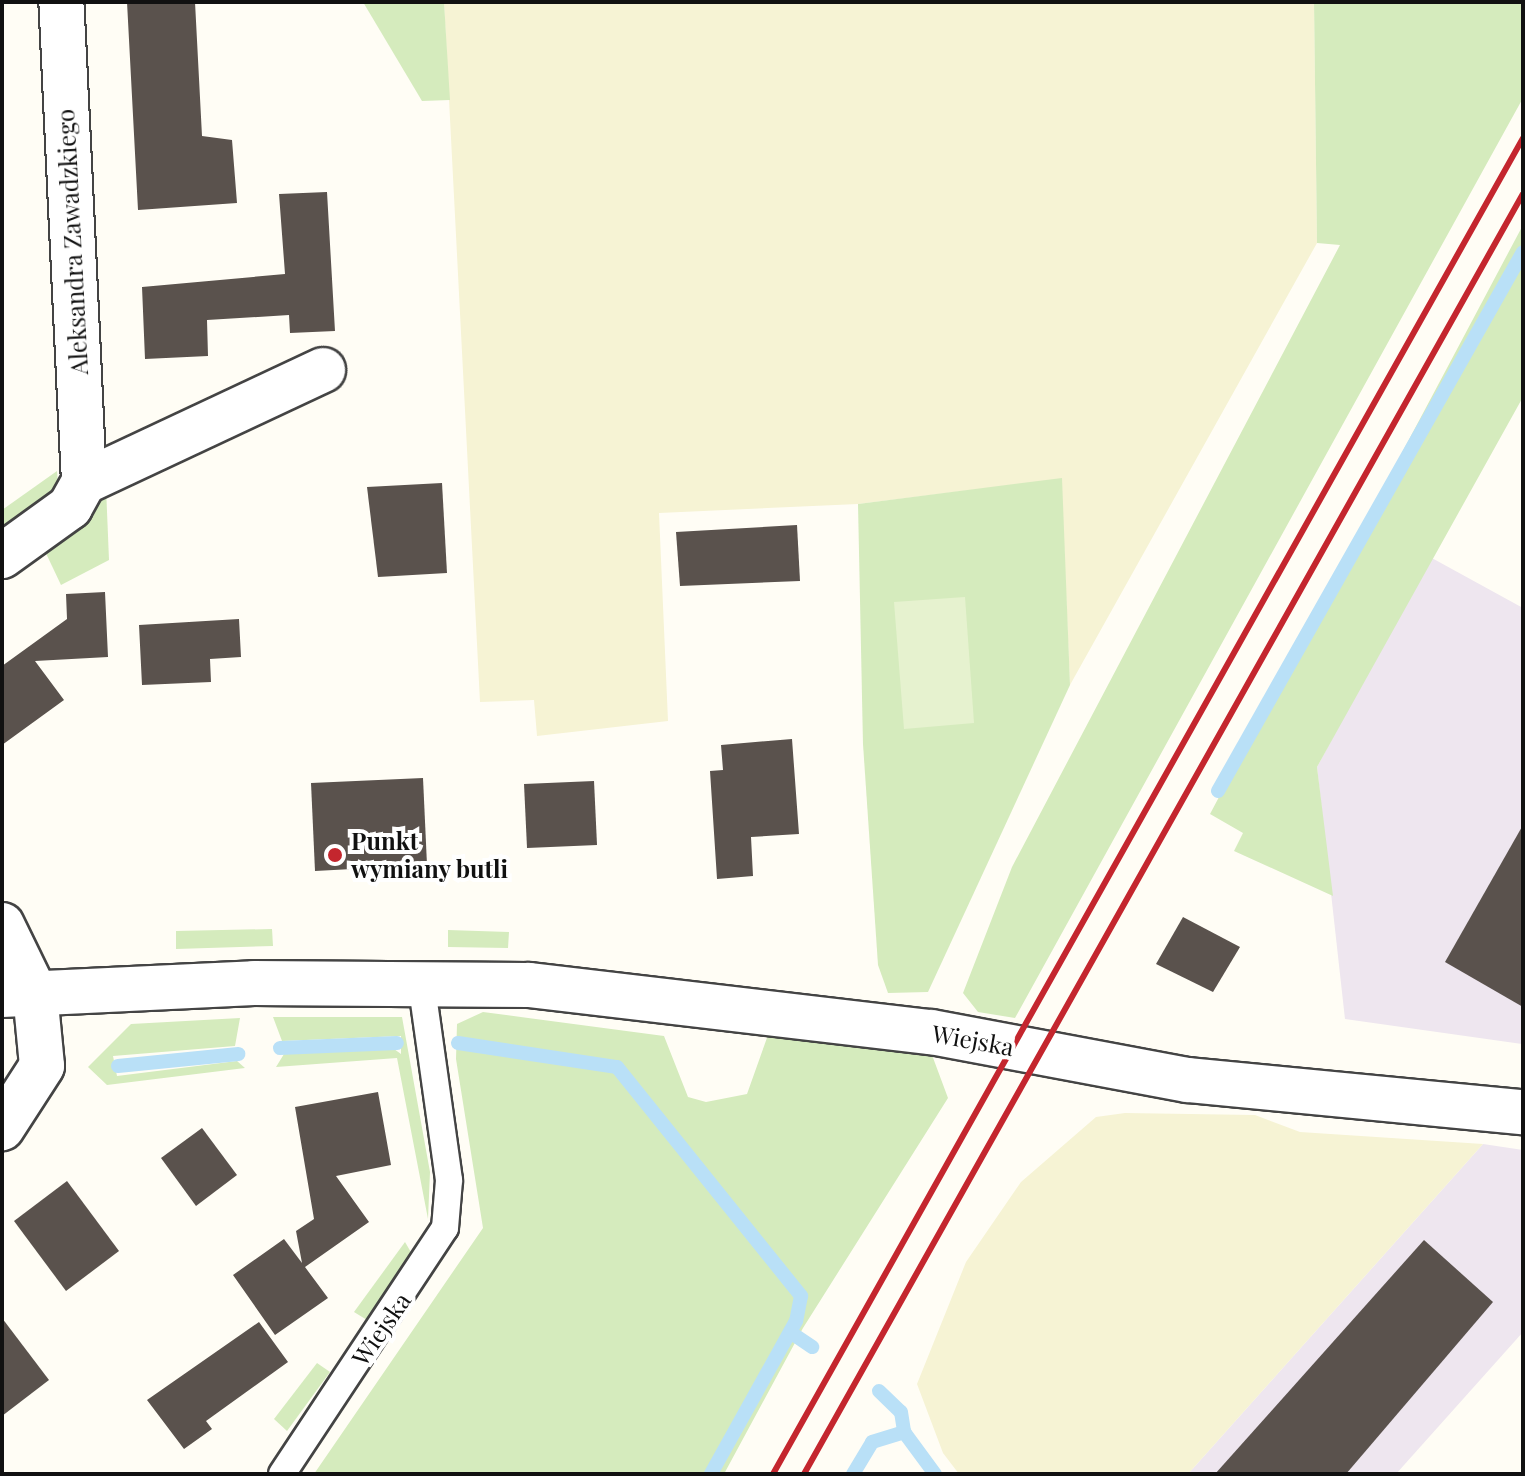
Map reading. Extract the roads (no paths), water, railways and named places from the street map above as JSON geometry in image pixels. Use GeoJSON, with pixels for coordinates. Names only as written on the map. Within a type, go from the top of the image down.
{"type":"FeatureCollection","features":[{"type":"Feature","properties":{"kind":"street","name":"Aleksandra Zawadzkiego"},"geometry":{"type":"LineString","coordinates":[[61,2],[84,482]]}},
{"type":"Feature","properties":{"kind":"street"},"geometry":{"type":"LineString","coordinates":[[2,556],[70,507],[84,482],[323,370]]}},
{"type":"Feature","properties":{"kind":"street"},"geometry":{"type":"LineString","coordinates":[[2,925],[24,958],[18,994],[42,1066],[2,1128]]}},
{"type":"Feature","properties":{"kind":"street","name":"Wiejska"},"geometry":{"type":"LineString","coordinates":[[18,994],[421,982],[706,1004],[931,1032],[1188,1080],[1523,1112]]}},
{"type":"Feature","properties":{"kind":"lane","name":"Wiejska"},"geometry":{"type":"LineString","coordinates":[[282,1474],[445,1228],[449,1180],[421,982]]}},
{"type":"Feature","properties":{"kind":"waterway"},"geometry":{"type":"LineString","coordinates":[[1218,791],[1523,252]]}},
{"type":"Feature","properties":{"kind":"waterway"},"geometry":{"type":"LineString","coordinates":[[280,1048],[397,1043]]}},
{"type":"Feature","properties":{"kind":"waterway"},"geometry":{"type":"LineString","coordinates":[[458,1043],[617,1067],[801,1296],[796,1321],[711,1474]]}},
{"type":"Feature","properties":{"kind":"waterway"},"geometry":{"type":"LineString","coordinates":[[118,1066],[238,1054]]}},
{"type":"Feature","properties":{"kind":"waterway"},"geometry":{"type":"LineString","coordinates":[[790,1332],[812,1347]]}},
{"type":"Feature","properties":{"kind":"waterway"},"geometry":{"type":"LineString","coordinates":[[879,1391],[901,1412],[904,1432],[935,1474]]}},
{"type":"Feature","properties":{"kind":"waterway"},"geometry":{"type":"LineString","coordinates":[[853,1474],[872,1442],[904,1432]]}},
{"type":"Feature","properties":{"kind":"railway"},"geometry":{"type":"LineString","coordinates":[[773,1474],[1523,138]]}},
{"type":"Feature","properties":{"kind":"railway"},"geometry":{"type":"LineString","coordinates":[[804,1474],[1523,194]]}},
{"type":"Feature","properties":{"kind":"place","name":"Punkt wymiany butli"},"geometry":{"type":"Point","coordinates":[335,855]}}]}
